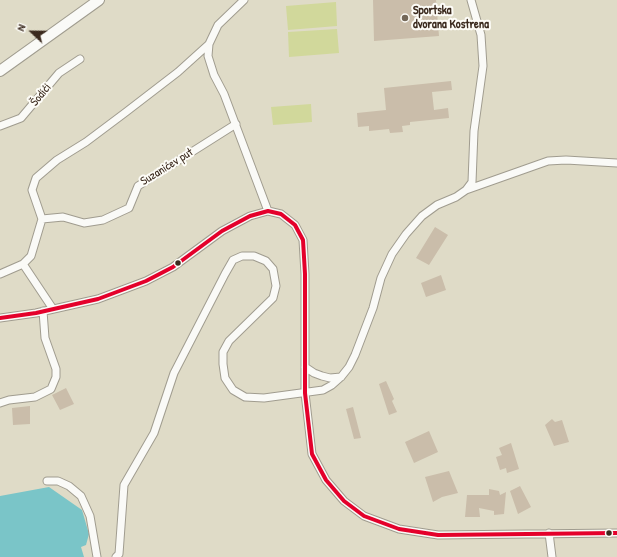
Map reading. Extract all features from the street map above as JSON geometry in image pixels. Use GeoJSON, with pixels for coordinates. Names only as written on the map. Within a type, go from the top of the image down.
{"type":"FeatureCollection","features":[{"type":"Feature","properties":{"kind":"main road"},"geometry":{"type":"LineString","coordinates":[[0,71],[99,0]]}},
{"type":"Feature","properties":{"kind":"street"},"geometry":{"type":"LineString","coordinates":[[244,0],[218,25],[209,44],[208,56],[214,75],[224,94],[236,124],[268,211]]}},
{"type":"Feature","properties":{"kind":"street"},"geometry":{"type":"LineString","coordinates":[[466,190],[472,182],[474,131],[484,66],[481,35],[471,0]]}},
{"type":"Feature","properties":{"kind":"street"},"geometry":{"type":"LineString","coordinates":[[0,274],[23,264],[31,256],[42,218],[32,190],[36,178],[56,160],[86,142],[138,103],[178,72],[209,44]]}},
{"type":"Feature","properties":{"kind":"street","name":"Šodići"},"geometry":{"type":"LineString","coordinates":[[0,126],[21,118],[59,73],[80,59]]}},
{"type":"Feature","properties":{"kind":"street","name":"Suzanićev put"},"geometry":{"type":"LineString","coordinates":[[42,218],[62,217],[84,223],[103,220],[129,208],[138,186],[236,124]]}},
{"type":"Feature","properties":{"kind":"street"},"geometry":{"type":"LineString","coordinates":[[116,557],[119,554],[124,485],[154,433],[174,373],[225,274],[234,260],[242,256],[254,256],[266,261],[273,269],[276,286],[273,298],[229,341],[223,352],[225,378],[233,390],[245,397],[264,398],[323,390],[332,385],[349,367],[373,308],[381,278],[392,254],[406,234],[422,216],[437,204],[456,197],[466,190],[548,162],[566,160],[617,163]]}},
{"type":"Feature","properties":{"kind":"street"},"geometry":{"type":"LineString","coordinates":[[0,318],[43,311],[98,299],[146,281],[173,267],[222,231],[250,216],[268,211],[281,214],[295,226],[303,240],[305,274],[305,393],[312,454],[326,480],[344,501],[364,516],[399,529],[438,535],[617,533]]}},
{"type":"Feature","properties":{"kind":"street"},"geometry":{"type":"LineString","coordinates":[[23,264],[53,309]]}},
{"type":"Feature","properties":{"kind":"street"},"geometry":{"type":"LineString","coordinates":[[0,403],[9,400],[35,397],[52,389],[56,377],[56,369],[45,338],[43,311]]}},
{"type":"Feature","properties":{"kind":"street"},"geometry":{"type":"LineString","coordinates":[[305,367],[322,376],[330,378],[341,377]]}},
{"type":"Feature","properties":{"kind":"street"},"geometry":{"type":"LineString","coordinates":[[47,481],[58,481],[69,486],[81,496],[90,516],[97,557]]}},
{"type":"Feature","properties":{"kind":"street"},"geometry":{"type":"LineString","coordinates":[[549,533],[552,557]]}},
{"type":"Feature","properties":{"kind":"green space"},"geometry":{"type":"Polygon","coordinates":[[[336,2],[337,26],[288,30],[286,6],[336,2]]]}},
{"type":"Feature","properties":{"kind":"green space"},"geometry":{"type":"Polygon","coordinates":[[[337,29],[339,53],[289,57],[288,32],[337,29]]]}},
{"type":"Feature","properties":{"kind":"green space"},"geometry":{"type":"Polygon","coordinates":[[[311,104],[312,122],[273,125],[271,107],[311,104]]]}},
{"type":"Feature","properties":{"kind":"water"},"geometry":{"type":"Polygon","coordinates":[[[49,487],[82,510],[89,534],[86,545],[81,547],[84,557],[0,557],[0,496],[49,487]]]}},
{"type":"Feature","properties":{"kind":"building","name":"Sportska dvorana Kostrena"},"geometry":{"type":"Polygon","coordinates":[[[373,0],[436,0],[439,36],[374,41],[373,0]]]}},
{"type":"Feature","properties":{"kind":"building"},"geometry":{"type":"Polygon","coordinates":[[[451,81],[452,90],[432,92],[434,110],[448,108],[449,118],[410,122],[410,125],[402,126],[403,132],[390,133],[389,129],[369,131],[369,126],[358,127],[357,113],[386,110],[384,88],[451,81]]]}},
{"type":"Feature","properties":{"kind":"building"},"geometry":{"type":"Polygon","coordinates":[[[435,227],[448,235],[429,265],[416,258],[435,227]]]}},
{"type":"Feature","properties":{"kind":"building"},"geometry":{"type":"Polygon","coordinates":[[[441,275],[446,290],[426,297],[421,283],[441,275]]]}},
{"type":"Feature","properties":{"kind":"building"},"geometry":{"type":"Polygon","coordinates":[[[386,381],[394,399],[392,401],[397,412],[389,415],[379,384],[386,381]]]}},
{"type":"Feature","properties":{"kind":"building"},"geometry":{"type":"Polygon","coordinates":[[[66,388],[74,404],[60,410],[52,395],[66,388]]]}},
{"type":"Feature","properties":{"kind":"building"},"geometry":{"type":"Polygon","coordinates":[[[30,406],[30,424],[13,425],[12,408],[30,406]]]}},
{"type":"Feature","properties":{"kind":"building"},"geometry":{"type":"Polygon","coordinates":[[[353,407],[361,438],[354,439],[346,409],[353,407]]]}},
{"type":"Feature","properties":{"kind":"building"},"geometry":{"type":"Polygon","coordinates":[[[552,419],[555,422],[562,420],[569,442],[554,446],[545,425],[552,419]]]}},
{"type":"Feature","properties":{"kind":"building"},"geometry":{"type":"Polygon","coordinates":[[[429,431],[438,452],[414,463],[405,442],[429,431]]]}},
{"type":"Feature","properties":{"kind":"building"},"geometry":{"type":"Polygon","coordinates":[[[511,443],[519,469],[507,473],[506,468],[500,470],[496,457],[502,455],[499,448],[511,443]]]}},
{"type":"Feature","properties":{"kind":"building"},"geometry":{"type":"Polygon","coordinates":[[[449,471],[458,493],[442,497],[433,502],[425,477],[449,471]]]}},
{"type":"Feature","properties":{"kind":"building"},"geometry":{"type":"Polygon","coordinates":[[[520,486],[531,507],[518,514],[510,491],[520,486]]]}},
{"type":"Feature","properties":{"kind":"building"},"geometry":{"type":"Polygon","coordinates":[[[489,489],[499,491],[500,495],[506,492],[504,514],[494,515],[494,511],[479,508],[480,517],[465,517],[467,495],[489,495],[489,489]]]}},
{"type":"Feature","properties":{"kind":"transit line"},"geometry":{"type":"LineString","coordinates":[[0,318],[36,313],[98,299],[146,281],[173,267],[222,231],[250,216],[268,211],[281,214],[295,225],[303,240],[305,274],[305,393],[312,454],[326,480],[344,501],[364,516],[399,529],[438,535],[617,533]]}},
{"type":"Feature","properties":{"kind":"place","name":"Sportska dvorana Kostrena"},"geometry":{"type":"Point","coordinates":[405,18]}}]}
